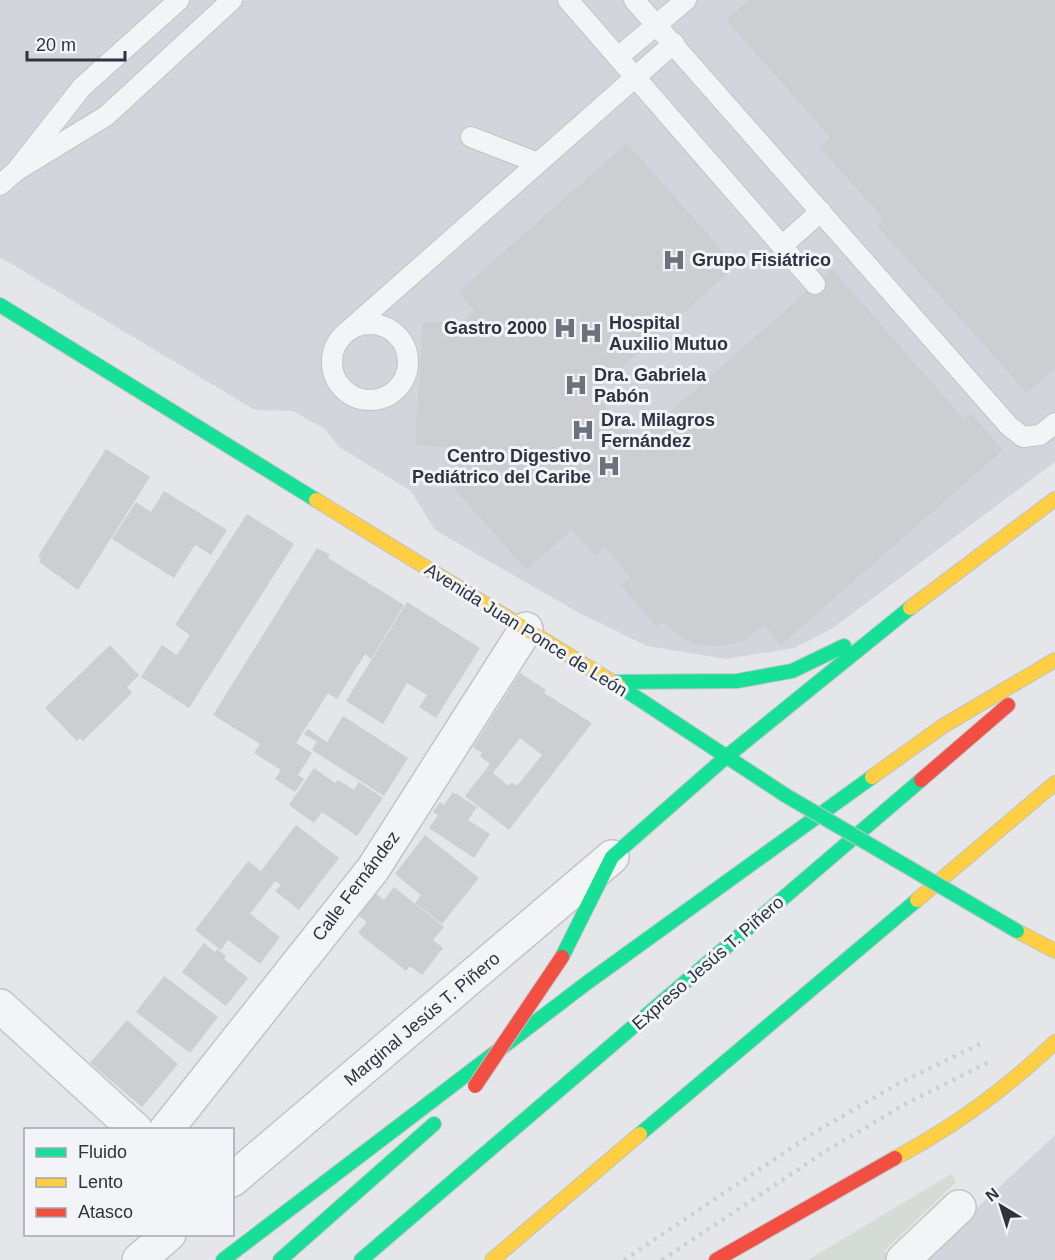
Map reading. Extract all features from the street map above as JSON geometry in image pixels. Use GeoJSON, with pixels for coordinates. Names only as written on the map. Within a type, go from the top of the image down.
{"type":"FeatureCollection","features":[{"type":"Feature","properties":{"kind":"main road","name":"Avenida Juan Ponce de León"},"geometry":{"type":"LineString","coordinates":[[0,305],[612,682],[785,795],[1055,951]]}},
{"type":"Feature","properties":{"kind":"main road"},"geometry":{"type":"LineString","coordinates":[[471,1090],[562,957],[612,857],[726,757],[891,623],[1055,499]]}},
{"type":"Feature","properties":{"kind":"main road"},"geometry":{"type":"LineString","coordinates":[[612,682],[737,681],[792,670],[891,623]]}},
{"type":"Feature","properties":{"kind":"main road"},"geometry":{"type":"LineString","coordinates":[[223,1260],[588,982],[751,864],[943,726],[1055,660]]}},
{"type":"Feature","properties":{"kind":"main road","name":"Expreso Jesús T. Piñero"},"geometry":{"type":"LineString","coordinates":[[361,1260],[1055,665]]}},
{"type":"Feature","properties":{"kind":"main road"},"geometry":{"type":"LineString","coordinates":[[492,1260],[1055,783]]}},
{"type":"Feature","properties":{"kind":"main road"},"geometry":{"type":"LineString","coordinates":[[716,1260],[834,1191],[939,1135],[1026,1070],[1055,1042]]}},
{"type":"Feature","properties":{"kind":"main road"},"geometry":{"type":"LineString","coordinates":[[280,1260],[442,1117]]}},
{"type":"Feature","properties":{"kind":"street","name":"Calle Fernández"},"geometry":{"type":"LineString","coordinates":[[168,1128],[373,869],[526,629]]}},
{"type":"Feature","properties":{"kind":"street","name":"Marginal Jesús T. Piñero"},"geometry":{"type":"LineString","coordinates":[[234,1178],[612,857]]}},
{"type":"Feature","properties":{"kind":"street"},"geometry":{"type":"LineString","coordinates":[[0,1006],[134,1128]]}},
{"type":"Feature","properties":{"kind":"street"},"geometry":{"type":"LineString","coordinates":[[747,1260],[768,1247],[834,1191]]}},
{"type":"Feature","properties":{"kind":"street"},"geometry":{"type":"LineString","coordinates":[[903,1260],[958,1207]]}},
{"type":"Feature","properties":{"kind":"street"},"geometry":{"type":"LineString","coordinates":[[139,1260],[167,1236]]}},
{"type":"Feature","properties":{"kind":"lane"},"geometry":{"type":"LineString","coordinates":[[15,171],[81,87],[179,0]]}},
{"type":"Feature","properties":{"kind":"lane"},"geometry":{"type":"LineString","coordinates":[[0,184],[15,171],[106,116],[232,0]]}},
{"type":"Feature","properties":{"kind":"lane"},"geometry":{"type":"LineString","coordinates":[[568,0],[815,284]]}},
{"type":"Feature","properties":{"kind":"lane"},"geometry":{"type":"LineString","coordinates":[[634,0],[1009,426],[1023,437],[1040,435],[1055,423]]}},
{"type":"Feature","properties":{"kind":"lane"},"geometry":{"type":"LineString","coordinates":[[618,57],[686,0]]}},
{"type":"Feature","properties":{"kind":"lane"},"geometry":{"type":"LineString","coordinates":[[349,330],[674,43]]}},
{"type":"Feature","properties":{"kind":"lane"},"geometry":{"type":"LineString","coordinates":[[471,136],[538,163]]}},
{"type":"Feature","properties":{"kind":"lane"},"geometry":{"type":"LineString","coordinates":[[782,246],[821,210]]}},
{"type":"Feature","properties":{"kind":"shaded area","name":"Hospital Auxilio Mutuo"},"geometry":{"type":"Polygon","coordinates":[[[0,0],[1055,0],[1055,462],[833,628],[794,648],[726,659],[647,646],[581,614],[435,530],[411,491],[339,447],[325,429],[293,411],[255,410],[0,257],[0,0]]]}},
{"type":"Feature","properties":{"kind":"shaded area"},"geometry":{"type":"Polygon","coordinates":[[[1055,1135],[1055,1260],[922,1260],[979,1206],[1055,1135]]]}},
{"type":"Feature","properties":{"kind":"shaded area"},"geometry":{"type":"Polygon","coordinates":[[[951,1174],[956,1182],[884,1251],[888,1256],[884,1260],[808,1260],[951,1174]]]}},
{"type":"Feature","properties":{"kind":"building"},"geometry":{"type":"Polygon","coordinates":[[[749,0],[1055,0],[1055,368],[1027,393],[877,226],[884,219],[819,147],[830,137],[726,20],[749,0]]]}},
{"type":"Feature","properties":{"kind":"building"},"geometry":{"type":"Polygon","coordinates":[[[627,143],[736,266],[594,393],[637,441],[832,269],[964,419],[971,413],[1003,450],[781,645],[764,625],[745,640],[724,646],[700,645],[681,637],[663,622],[656,627],[620,584],[630,577],[605,547],[595,556],[572,530],[526,570],[444,477],[463,461],[458,456],[459,448],[415,445],[423,322],[465,322],[474,311],[458,292],[627,143]]]}},
{"type":"Feature","properties":{"kind":"building"},"geometry":{"type":"Polygon","coordinates":[[[106,449],[150,477],[78,590],[39,562],[41,558],[38,556],[106,449]]]}},
{"type":"Feature","properties":{"kind":"building"},"geometry":{"type":"Polygon","coordinates":[[[164,491],[227,530],[211,555],[195,545],[174,578],[112,539],[136,502],[151,512],[164,491]]]}},
{"type":"Feature","properties":{"kind":"building"},"geometry":{"type":"Polygon","coordinates":[[[247,514],[294,544],[189,708],[141,677],[162,645],[177,655],[190,635],[175,625],[247,514]]]}},
{"type":"Feature","properties":{"kind":"building"},"geometry":{"type":"Polygon","coordinates":[[[317,548],[330,555],[328,558],[404,605],[371,659],[365,654],[337,699],[328,693],[296,743],[312,753],[298,775],[304,779],[295,792],[275,779],[281,770],[254,753],[260,744],[213,715],[317,548]]]}},
{"type":"Feature","properties":{"kind":"building"},"geometry":{"type":"Polygon","coordinates":[[[407,602],[480,648],[436,718],[419,707],[427,695],[407,683],[383,724],[346,701],[407,602]]]}},
{"type":"Feature","properties":{"kind":"building"},"geometry":{"type":"Polygon","coordinates":[[[110,645],[139,675],[127,687],[132,693],[83,741],[80,738],[77,741],[45,708],[110,645]]]}},
{"type":"Feature","properties":{"kind":"building"},"geometry":{"type":"Polygon","coordinates":[[[520,673],[546,690],[544,693],[592,723],[509,830],[465,796],[490,764],[480,756],[482,753],[473,747],[520,673]],[[520,738],[493,773],[509,786],[512,782],[517,786],[542,755],[520,738]]]}},
{"type":"Feature","properties":{"kind":"building"},"geometry":{"type":"Polygon","coordinates":[[[343,716],[408,758],[384,796],[312,750],[317,742],[304,734],[308,729],[327,742],[343,716]]]}},
{"type":"Feature","properties":{"kind":"building"},"geometry":{"type":"Polygon","coordinates":[[[314,768],[335,783],[338,780],[354,790],[359,782],[383,798],[357,836],[322,812],[314,823],[289,805],[314,768]]]}},
{"type":"Feature","properties":{"kind":"building"},"geometry":{"type":"Polygon","coordinates":[[[453,792],[477,807],[468,820],[490,834],[474,858],[429,828],[438,815],[433,812],[440,802],[444,805],[453,792]]]}},
{"type":"Feature","properties":{"kind":"building"},"geometry":{"type":"Polygon","coordinates":[[[296,825],[339,858],[299,910],[275,891],[281,885],[275,881],[250,914],[280,937],[260,964],[228,940],[221,950],[195,930],[248,861],[261,871],[296,825]]]}},
{"type":"Feature","properties":{"kind":"building"},"geometry":{"type":"Polygon","coordinates":[[[425,835],[479,878],[442,924],[415,903],[421,895],[395,874],[425,835]]]}},
{"type":"Feature","properties":{"kind":"building"},"geometry":{"type":"Polygon","coordinates":[[[394,887],[444,927],[433,940],[443,948],[422,975],[410,966],[406,971],[358,933],[367,922],[356,914],[374,892],[384,900],[394,887]]]}},
{"type":"Feature","properties":{"kind":"building"},"geometry":{"type":"Polygon","coordinates":[[[204,943],[215,952],[217,949],[226,956],[224,959],[248,978],[226,1006],[182,972],[204,943]]]}},
{"type":"Feature","properties":{"kind":"building"},"geometry":{"type":"Polygon","coordinates":[[[164,976],[218,1017],[190,1053],[136,1012],[164,976]]]}},
{"type":"Feature","properties":{"kind":"building"},"geometry":{"type":"Polygon","coordinates":[[[127,1020],[178,1064],[142,1107],[90,1063],[127,1020]]]}},
{"type":"Feature","properties":{"kind":"railway"},"geometry":{"type":"LineString","coordinates":[[624,1260],[815,1132],[898,1084],[984,1042]]}},
{"type":"Feature","properties":{"kind":"railway"},"geometry":{"type":"LineString","coordinates":[[662,1260],[826,1151],[907,1103],[993,1060]]}},
{"type":"Feature","properties":{"kind":"traffic: fast"},"geometry":{"type":"LineString","coordinates":[[0,305],[316,500]]}},
{"type":"Feature","properties":{"kind":"traffic: fast"},"geometry":{"type":"LineString","coordinates":[[562,957],[612,857],[726,757],[910,608]]}},
{"type":"Feature","properties":{"kind":"traffic: fast"},"geometry":{"type":"LineString","coordinates":[[612,682],[737,681],[792,671],[844,646]]}},
{"type":"Feature","properties":{"kind":"traffic: fast"},"geometry":{"type":"LineString","coordinates":[[619,686],[785,795]]}},
{"type":"Feature","properties":{"kind":"traffic: fast"},"geometry":{"type":"LineString","coordinates":[[223,1260],[588,982],[872,777]]}},
{"type":"Feature","properties":{"kind":"traffic: fast"},"geometry":{"type":"LineString","coordinates":[[361,1260],[921,780]]}},
{"type":"Feature","properties":{"kind":"traffic: fast"},"geometry":{"type":"LineString","coordinates":[[785,795],[1017,931]]}},
{"type":"Feature","properties":{"kind":"traffic: fast"},"geometry":{"type":"LineString","coordinates":[[640,1134],[917,900]]}},
{"type":"Feature","properties":{"kind":"traffic: fast"},"geometry":{"type":"LineString","coordinates":[[280,1260],[434,1124]]}},
{"type":"Feature","properties":{"kind":"traffic: slow"},"geometry":{"type":"LineString","coordinates":[[910,608],[1055,499]]}},
{"type":"Feature","properties":{"kind":"traffic: slow"},"geometry":{"type":"LineString","coordinates":[[316,500],[619,686]]}},
{"type":"Feature","properties":{"kind":"traffic: slow"},"geometry":{"type":"LineString","coordinates":[[872,777],[943,726],[1055,660]]}},
{"type":"Feature","properties":{"kind":"traffic: slow"},"geometry":{"type":"LineString","coordinates":[[917,900],[1055,783]]}},
{"type":"Feature","properties":{"kind":"traffic: slow"},"geometry":{"type":"LineString","coordinates":[[1017,931],[1055,951]]}},
{"type":"Feature","properties":{"kind":"traffic: slow"},"geometry":{"type":"LineString","coordinates":[[895,1158],[979,1106],[1055,1042]]}},
{"type":"Feature","properties":{"kind":"traffic: slow"},"geometry":{"type":"LineString","coordinates":[[492,1260],[640,1134]]}},
{"type":"Feature","properties":{"kind":"traffic: jam"},"geometry":{"type":"LineString","coordinates":[[921,780],[1008,705]]}},
{"type":"Feature","properties":{"kind":"traffic: jam"},"geometry":{"type":"LineString","coordinates":[[475,1086],[562,957]]}},
{"type":"Feature","properties":{"kind":"traffic: jam"},"geometry":{"type":"LineString","coordinates":[[716,1260],[895,1158]]}},
{"type":"Feature","properties":{"kind":"place","name":"Grupo Fisiátrico"},"geometry":{"type":"Point","coordinates":[674,260]}},
{"type":"Feature","properties":{"kind":"place","name":"Gastro 2000"},"geometry":{"type":"Point","coordinates":[565,328]}},
{"type":"Feature","properties":{"kind":"place","name":"Hospital Auxilio Mutuo"},"geometry":{"type":"Point","coordinates":[591,333]}},
{"type":"Feature","properties":{"kind":"place","name":"Dra. Gabriela Pabón"},"geometry":{"type":"Point","coordinates":[576,385]}},
{"type":"Feature","properties":{"kind":"place","name":"Dra. Milagros Fernández"},"geometry":{"type":"Point","coordinates":[583,430]}},
{"type":"Feature","properties":{"kind":"place","name":"Centro Digestivo Pediátrico del Caribe"},"geometry":{"type":"Point","coordinates":[609,466]}}]}
